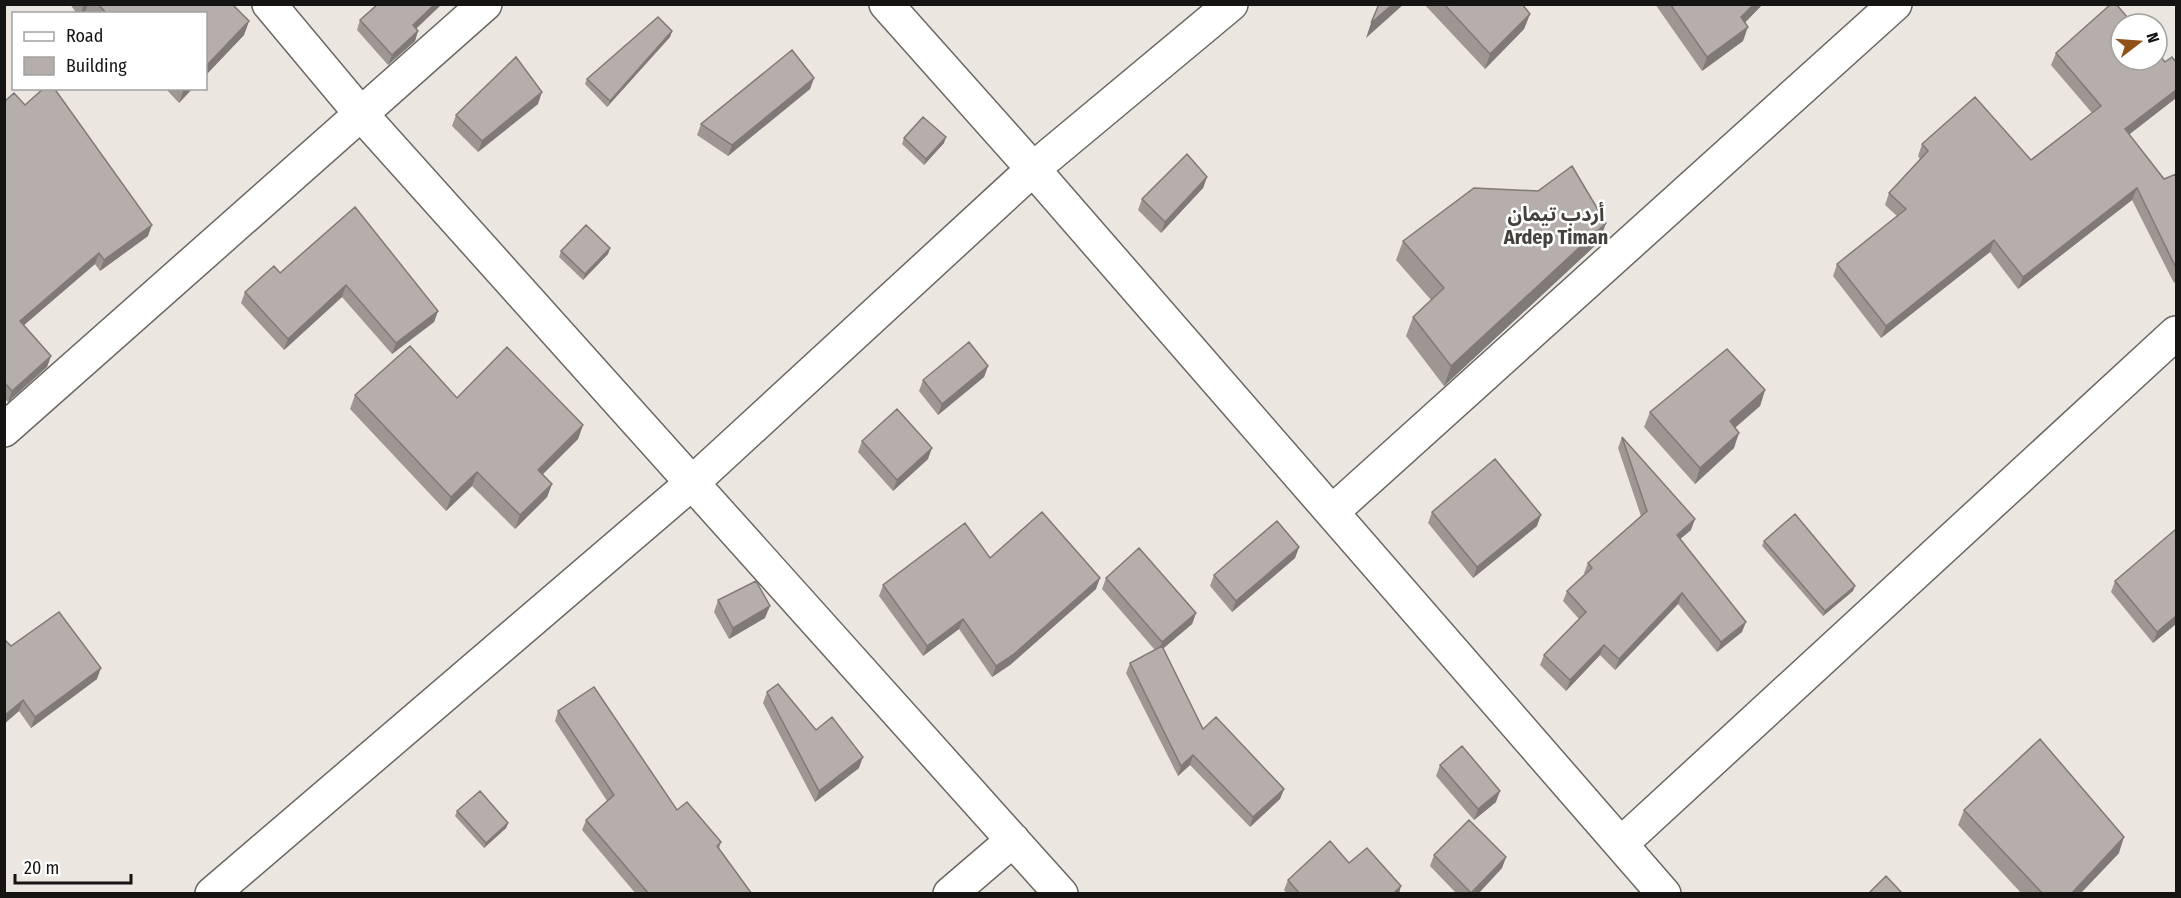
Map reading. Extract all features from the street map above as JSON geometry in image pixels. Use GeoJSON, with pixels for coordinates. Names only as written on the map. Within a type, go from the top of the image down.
{"type":"FeatureCollection","features":[{"type":"Feature","properties":{"kind":"street"},"geometry":{"type":"LineString","coordinates":[[269,4],[362,114],[1061,894]]}},
{"type":"Feature","properties":{"kind":"street"},"geometry":{"type":"LineString","coordinates":[[4,430],[485,4]]}},
{"type":"Feature","properties":{"kind":"street"},"geometry":{"type":"LineString","coordinates":[[886,4],[1033,169],[1622,843],[1664,894]]}},
{"type":"Feature","properties":{"kind":"street"},"geometry":{"type":"LineString","coordinates":[[212,894],[693,482],[1033,169],[1231,4]]}},
{"type":"Feature","properties":{"kind":"street"},"geometry":{"type":"LineString","coordinates":[[1332,512],[1895,4]]}},
{"type":"Feature","properties":{"kind":"street"},"geometry":{"type":"LineString","coordinates":[[1622,843],[2176,333]]}},
{"type":"Feature","properties":{"kind":"street"},"geometry":{"type":"LineString","coordinates":[[950,894],[1013,840]]}},
{"type":"Feature","properties":{"kind":"building"},"geometry":{"type":"Polygon","coordinates":[[[98,4],[232,4],[249,21],[207,65],[207,12],[105,12],[98,4]]]}},
{"type":"Feature","properties":{"kind":"building"},"geometry":{"type":"Polygon","coordinates":[[[378,4],[435,4],[413,25],[418,31],[392,55],[360,20],[378,4]]]}},
{"type":"Feature","properties":{"kind":"building"},"geometry":{"type":"Polygon","coordinates":[[[1379,4],[1393,4],[1371,23],[1379,4]]]}},
{"type":"Feature","properties":{"kind":"building"},"geometry":{"type":"Polygon","coordinates":[[[1444,4],[1522,4],[1530,14],[1490,54],[1444,4]]]}},
{"type":"Feature","properties":{"kind":"building"},"geometry":{"type":"Polygon","coordinates":[[[1670,4],[1754,4],[1741,17],[1748,27],[1707,57],[1670,4]]]}},
{"type":"Feature","properties":{"kind":"building"},"geometry":{"type":"Polygon","coordinates":[[[2111,4],[2116,4],[2123,12],[2109,12],[2109,72],[2169,72],[2169,59],[2172,57],[2176,62],[2176,90],[2125,129],[2164,179],[2176,174],[2176,268],[2137,188],[2023,277],[1994,240],[1886,326],[1837,264],[1906,209],[1889,193],[1928,151],[1922,144],[1975,97],[2031,160],[2101,106],[2056,53],[2111,4]]]}},
{"type":"Feature","properties":{"kind":"building"},"geometry":{"type":"Polygon","coordinates":[[[658,17],[672,31],[610,101],[587,79],[658,17]]]}},
{"type":"Feature","properties":{"kind":"building"},"geometry":{"type":"Polygon","coordinates":[[[792,50],[814,78],[732,145],[701,124],[792,50]]]}},
{"type":"Feature","properties":{"kind":"building"},"geometry":{"type":"Polygon","coordinates":[[[516,57],[542,92],[482,141],[456,115],[516,57]]]}},
{"type":"Feature","properties":{"kind":"building"},"geometry":{"type":"Polygon","coordinates":[[[42,90],[55,90],[152,225],[104,260],[99,253],[20,321],[51,356],[12,391],[4,382],[4,102],[14,93],[25,105],[42,90]]]}},
{"type":"Feature","properties":{"kind":"building"},"geometry":{"type":"Polygon","coordinates":[[[923,117],[946,137],[926,159],[904,138],[923,117]]]}},
{"type":"Feature","properties":{"kind":"building"},"geometry":{"type":"Polygon","coordinates":[[[1187,154],[1207,177],[1165,222],[1142,199],[1187,154]]]}},
{"type":"Feature","properties":{"kind":"building"},"geometry":{"type":"Polygon","coordinates":[[[1572,166],[1606,223],[1451,366],[1413,317],[1444,288],[1403,241],[1474,188],[1538,191],[1572,166]]]}},
{"type":"Feature","properties":{"kind":"building"},"geometry":{"type":"Polygon","coordinates":[[[355,207],[438,311],[396,343],[346,285],[288,339],[245,292],[274,266],[280,273],[355,207]]]}},
{"type":"Feature","properties":{"kind":"building"},"geometry":{"type":"Polygon","coordinates":[[[586,225],[610,248],[585,274],[561,251],[586,225]]]}},
{"type":"Feature","properties":{"kind":"building"},"geometry":{"type":"Polygon","coordinates":[[[969,342],[988,366],[942,404],[923,380],[969,342]]]}},
{"type":"Feature","properties":{"kind":"building"},"geometry":{"type":"Polygon","coordinates":[[[410,346],[457,398],[507,347],[583,425],[538,470],[552,484],[520,515],[477,472],[451,497],[355,395],[410,346]]]}},
{"type":"Feature","properties":{"kind":"building"},"geometry":{"type":"Polygon","coordinates":[[[1727,349],[1765,390],[1730,421],[1739,433],[1700,468],[1650,412],[1727,349]]]}},
{"type":"Feature","properties":{"kind":"building"},"geometry":{"type":"Polygon","coordinates":[[[897,409],[932,448],[897,480],[862,441],[897,409]]]}},
{"type":"Feature","properties":{"kind":"building"},"geometry":{"type":"Polygon","coordinates":[[[1622,437],[1695,519],[1677,535],[1746,622],[1721,642],[1682,593],[1619,659],[1604,645],[1570,680],[1544,655],[1586,612],[1567,591],[1592,568],[1588,563],[1647,511],[1622,437]]]}},
{"type":"Feature","properties":{"kind":"building"},"geometry":{"type":"Polygon","coordinates":[[[1495,459],[1541,515],[1477,567],[1432,512],[1495,459]]]}},
{"type":"Feature","properties":{"kind":"building"},"geometry":{"type":"Polygon","coordinates":[[[1042,512],[1100,578],[1014,654],[996,666],[963,619],[927,646],[883,585],[965,523],[990,558],[1042,512]]]}},
{"type":"Feature","properties":{"kind":"building"},"geometry":{"type":"Polygon","coordinates":[[[1795,514],[1855,586],[1825,611],[1764,541],[1795,514]]]}},
{"type":"Feature","properties":{"kind":"building"},"geometry":{"type":"Polygon","coordinates":[[[1277,521],[1299,547],[1236,601],[1214,575],[1277,521]]]}},
{"type":"Feature","properties":{"kind":"building"},"geometry":{"type":"Polygon","coordinates":[[[2176,529],[2176,616],[2157,632],[2115,581],[2176,529]]]}},
{"type":"Feature","properties":{"kind":"building"},"geometry":{"type":"Polygon","coordinates":[[[1139,548],[1196,613],[1162,642],[1106,578],[1139,548]]]}},
{"type":"Feature","properties":{"kind":"building"},"geometry":{"type":"Polygon","coordinates":[[[756,581],[770,606],[733,628],[718,600],[756,581]]]}},
{"type":"Feature","properties":{"kind":"building"},"geometry":{"type":"Polygon","coordinates":[[[59,612],[101,668],[35,717],[23,700],[4,716],[4,639],[11,646],[59,612]]]}},
{"type":"Feature","properties":{"kind":"building"},"geometry":{"type":"Polygon","coordinates":[[[1162,646],[1203,729],[1216,717],[1284,789],[1253,817],[1193,755],[1181,766],[1130,663],[1162,646]]]}},
{"type":"Feature","properties":{"kind":"building"},"geometry":{"type":"Polygon","coordinates":[[[778,684],[816,730],[832,717],[863,757],[819,791],[767,692],[778,684]]]}},
{"type":"Feature","properties":{"kind":"building"},"geometry":{"type":"Polygon","coordinates":[[[594,687],[677,810],[687,802],[721,842],[717,846],[752,894],[649,894],[586,820],[614,795],[558,711],[594,687]]]}},
{"type":"Feature","properties":{"kind":"building"},"geometry":{"type":"Polygon","coordinates":[[[2040,739],[2124,837],[2071,894],[2043,894],[1964,810],[2040,739]]]}},
{"type":"Feature","properties":{"kind":"building"},"geometry":{"type":"Polygon","coordinates":[[[1462,746],[1500,791],[1478,809],[1440,765],[1462,746]]]}},
{"type":"Feature","properties":{"kind":"building"},"geometry":{"type":"Polygon","coordinates":[[[480,791],[508,823],[486,843],[457,811],[480,791]]]}},
{"type":"Feature","properties":{"kind":"building"},"geometry":{"type":"Polygon","coordinates":[[[1469,820],[1506,857],[1471,893],[1434,855],[1469,820]]]}},
{"type":"Feature","properties":{"kind":"building"},"geometry":{"type":"Polygon","coordinates":[[[1330,841],[1349,863],[1367,848],[1401,886],[1393,894],[1300,894],[1288,880],[1330,841]]]}},
{"type":"Feature","properties":{"kind":"building"},"geometry":{"type":"Polygon","coordinates":[[[1886,876],[1903,894],[1868,894],[1886,876]]]}},
{"type":"Feature","properties":{"kind":"district","name":"أردب تيمان Ardep Timan"},"geometry":{"type":"Point","coordinates":[1556,226]}}]}
